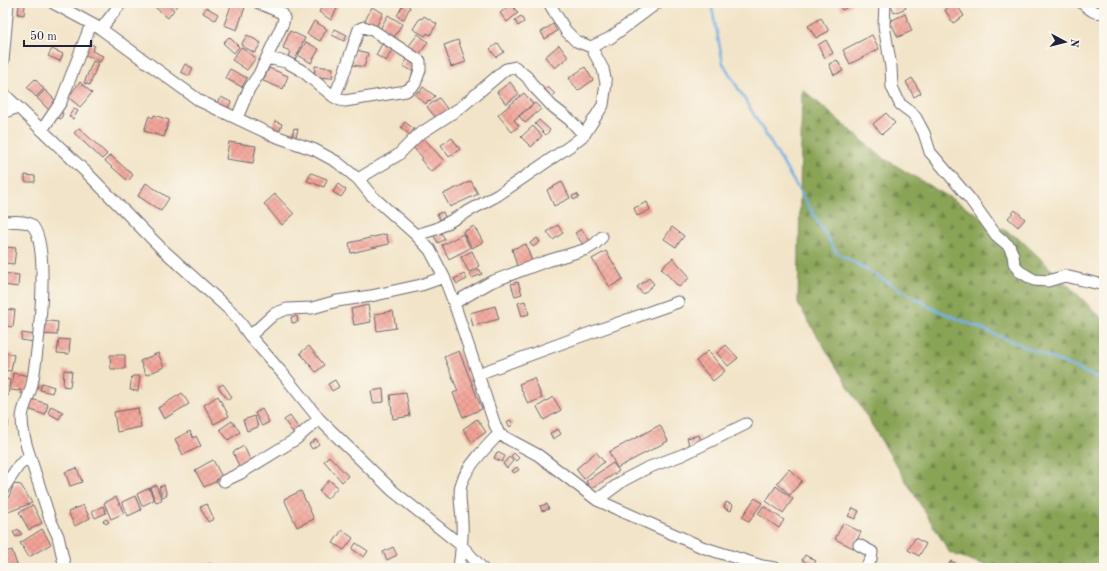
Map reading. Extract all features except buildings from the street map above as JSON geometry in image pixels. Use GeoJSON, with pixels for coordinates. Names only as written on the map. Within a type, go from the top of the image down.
{"type":"FeatureCollection","features":[{"type":"Feature","properties":{"kind":"street"},"geometry":{"type":"LineString","coordinates":[[3,61],[8,3]]}},
{"type":"Feature","properties":{"kind":"street"},"geometry":{"type":"LineString","coordinates":[[53,3],[101,29],[200,101],[272,135],[316,150],[337,162],[358,179],[371,194],[416,235],[430,250],[444,277],[499,434],[538,455],[597,500],[702,547],[762,566],[775,568]]}},
{"type":"Feature","properties":{"kind":"street"},"geometry":{"type":"LineString","coordinates":[[101,29],[121,3]]}},
{"type":"Feature","properties":{"kind":"street"},"geometry":{"type":"LineString","coordinates":[[236,118],[249,88],[259,74],[283,23],[284,18],[282,13],[259,3]]}},
{"type":"Feature","properties":{"kind":"street"},"geometry":{"type":"LineString","coordinates":[[416,235],[436,229],[498,195],[570,146],[584,135],[603,105],[606,83],[603,68],[591,47],[576,41],[566,31],[549,3]]}},
{"type":"Feature","properties":{"kind":"street"},"geometry":{"type":"LineString","coordinates":[[591,47],[610,38],[657,3]]}},
{"type":"Feature","properties":{"kind":"street"},"geometry":{"type":"LineString","coordinates":[[885,3],[884,26],[891,67],[892,87],[900,104],[916,118],[924,133],[930,152],[970,199],[996,235],[1009,246],[1013,255],[1014,263],[1019,271],[1034,280],[1048,280],[1065,276],[1104,285]]}},
{"type":"Feature","properties":{"kind":"street"},"geometry":{"type":"LineString","coordinates":[[1082,3],[1095,12],[1101,13],[1104,11]]}},
{"type":"Feature","properties":{"kind":"street"},"geometry":{"type":"LineString","coordinates":[[42,130],[62,102],[91,24]]}},
{"type":"Feature","properties":{"kind":"street"},"geometry":{"type":"LineString","coordinates":[[267,58],[286,62],[301,70],[334,96],[345,101],[406,92],[415,84],[420,70],[420,61],[374,31],[364,27],[359,30],[343,76],[334,96]]}},
{"type":"Feature","properties":{"kind":"street"},"geometry":{"type":"LineString","coordinates":[[358,179],[398,155],[418,136],[460,108],[506,69],[515,67],[527,77],[534,87],[552,106],[570,120],[584,135]]}},
{"type":"Feature","properties":{"kind":"street"},"geometry":{"type":"LineString","coordinates":[[3,93],[89,175],[161,248],[234,314],[250,336],[319,419],[393,491],[462,546],[482,568]]}},
{"type":"Feature","properties":{"kind":"street"},"geometry":{"type":"LineString","coordinates":[[3,113],[18,107]]}},
{"type":"Feature","properties":{"kind":"street"},"geometry":{"type":"LineString","coordinates":[[3,222],[30,224],[36,231],[40,243],[42,292],[37,356],[30,395],[22,418],[23,433],[41,492],[58,536],[65,568]]}},
{"type":"Feature","properties":{"kind":"street"},"geometry":{"type":"LineString","coordinates":[[454,303],[491,282],[544,262],[588,249],[602,237]]}},
{"type":"Feature","properties":{"kind":"street"},"geometry":{"type":"LineString","coordinates":[[250,336],[274,314],[287,309],[312,308],[337,301],[371,296],[421,285],[444,277]]}},
{"type":"Feature","properties":{"kind":"street"},"geometry":{"type":"LineString","coordinates":[[478,374],[678,302]]}},
{"type":"Feature","properties":{"kind":"street"},"geometry":{"type":"LineString","coordinates":[[224,481],[241,473],[296,438],[319,419]]}},
{"type":"Feature","properties":{"kind":"street"},"geometry":{"type":"LineString","coordinates":[[597,500],[630,477],[647,468],[682,455],[746,424]]}},
{"type":"Feature","properties":{"kind":"street"},"geometry":{"type":"LineString","coordinates":[[459,568],[462,546],[460,485],[479,454],[499,434]]}},
{"type":"Feature","properties":{"kind":"street"},"geometry":{"type":"LineString","coordinates":[[3,489],[19,465],[30,457]]}},
{"type":"Feature","properties":{"kind":"street"},"geometry":{"type":"LineString","coordinates":[[859,545],[872,552],[872,559],[866,568]]}},
{"type":"Feature","properties":{"kind":"green space"},"geometry":{"type":"Polygon","coordinates":[[[802,89],[883,158],[1021,240],[1104,320],[1104,568],[994,568],[950,553],[798,304],[802,89]]]}},
{"type":"Feature","properties":{"kind":"waterway"},"geometry":{"type":"LineString","coordinates":[[711,3],[723,63],[836,252],[934,309],[1104,381]]}}]}
